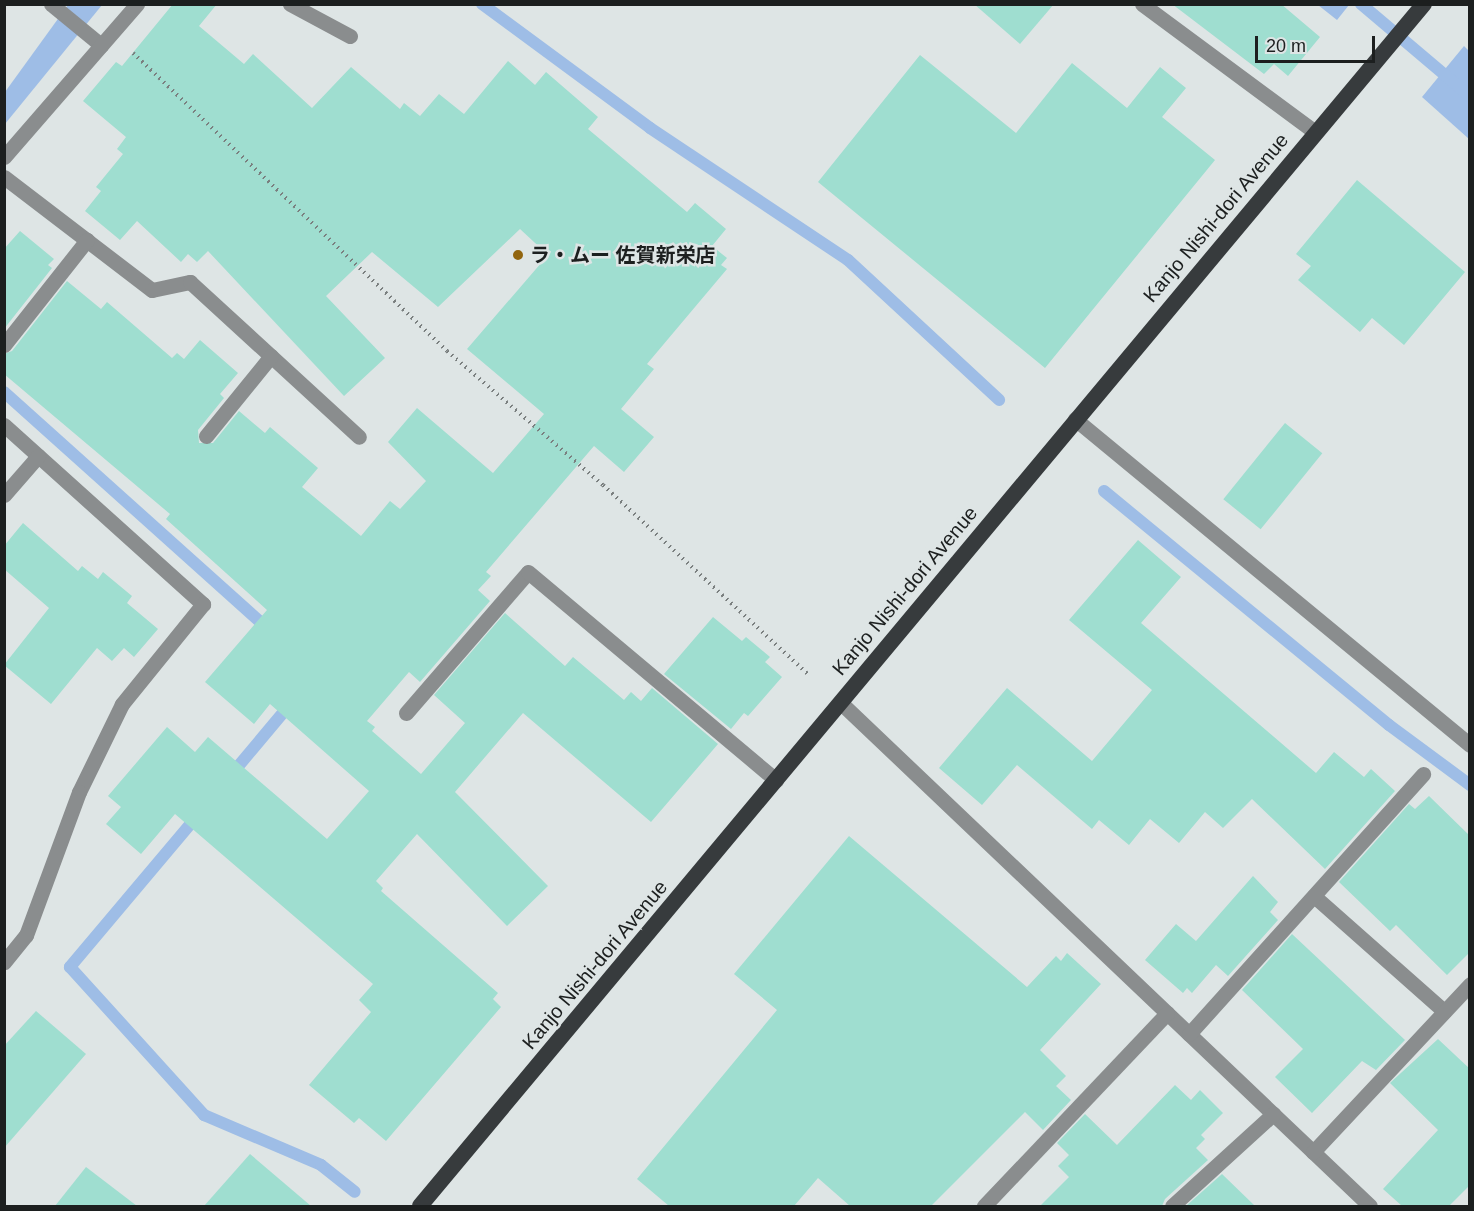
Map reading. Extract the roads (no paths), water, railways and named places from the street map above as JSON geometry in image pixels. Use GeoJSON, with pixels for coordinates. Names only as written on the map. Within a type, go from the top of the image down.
{"type":"FeatureCollection","features":[{"type":"Feature","properties":{"kind":"highway","name":"Kanjo Nishi-dori Avenue"},"geometry":{"type":"LineString","coordinates":[[420,1206],[841,703],[1075,419],[1422,7]]}},
{"type":"Feature","properties":{"kind":"street"},"geometry":{"type":"LineString","coordinates":[[4,158],[137,4]]}},
{"type":"Feature","properties":{"kind":"street"},"geometry":{"type":"LineString","coordinates":[[290,4],[350,36]]}},
{"type":"Feature","properties":{"kind":"street"},"geometry":{"type":"LineString","coordinates":[[1142,4],[1315,132]]}},
{"type":"Feature","properties":{"kind":"street"},"geometry":{"type":"LineString","coordinates":[[53,6],[101,45]]}},
{"type":"Feature","properties":{"kind":"street"},"geometry":{"type":"LineString","coordinates":[[4,177],[152,290],[190,282],[359,437]]}},
{"type":"Feature","properties":{"kind":"street"},"geometry":{"type":"LineString","coordinates":[[4,345],[87,240]]}},
{"type":"Feature","properties":{"kind":"street"},"geometry":{"type":"LineString","coordinates":[[206,435],[271,356]]}},
{"type":"Feature","properties":{"kind":"street"},"geometry":{"type":"LineString","coordinates":[[1075,419],[1470,745]]}},
{"type":"Feature","properties":{"kind":"street"},"geometry":{"type":"LineString","coordinates":[[4,425],[203,604],[122,704],[79,792],[26,935],[4,962]]}},
{"type":"Feature","properties":{"kind":"street"},"geometry":{"type":"LineString","coordinates":[[4,495],[38,456]]}},
{"type":"Feature","properties":{"kind":"street"},"geometry":{"type":"LineString","coordinates":[[406,713],[528,572],[776,780]]}},
{"type":"Feature","properties":{"kind":"street"},"geometry":{"type":"LineString","coordinates":[[841,703],[1370,1206]]}},
{"type":"Feature","properties":{"kind":"street"},"geometry":{"type":"LineString","coordinates":[[1189,1034],[1423,774]]}},
{"type":"Feature","properties":{"kind":"street"},"geometry":{"type":"LineString","coordinates":[[1314,896],[1444,1011]]}},
{"type":"Feature","properties":{"kind":"street"},"geometry":{"type":"LineString","coordinates":[[1313,1152],[1470,984]]}},
{"type":"Feature","properties":{"kind":"street"},"geometry":{"type":"LineString","coordinates":[[984,1206],[1167,1013]]}},
{"type":"Feature","properties":{"kind":"street"},"geometry":{"type":"LineString","coordinates":[[1172,1206],[1273,1114]]}},
{"type":"Feature","properties":{"kind":"water"},"geometry":{"type":"Polygon","coordinates":[[[68,5],[102,5],[5,124],[5,92],[68,5]]]}},
{"type":"Feature","properties":{"kind":"water"},"geometry":{"type":"Polygon","coordinates":[[[1318,5],[1349,5],[1337,20],[1318,5]]]}},
{"type":"Feature","properties":{"kind":"water"},"geometry":{"type":"Polygon","coordinates":[[[1464,46],[1469,51],[1469,139],[1422,97],[1464,46]]]}},
{"type":"Feature","properties":{"kind":"waterway"},"geometry":{"type":"LineString","coordinates":[[482,4],[650,128],[848,260],[999,400]]}},
{"type":"Feature","properties":{"kind":"waterway"},"geometry":{"type":"LineString","coordinates":[[1361,4],[1470,96]]}},
{"type":"Feature","properties":{"kind":"waterway"},"geometry":{"type":"LineString","coordinates":[[4,392],[269,630]]}},
{"type":"Feature","properties":{"kind":"waterway"},"geometry":{"type":"LineString","coordinates":[[1104,491],[1389,725],[1470,785]]}},
{"type":"Feature","properties":{"kind":"waterway"},"geometry":{"type":"LineString","coordinates":[[230,776],[292,702]]}},
{"type":"Feature","properties":{"kind":"waterway"},"geometry":{"type":"LineString","coordinates":[[198,815],[70,967],[204,1115],[321,1165],[355,1192]]}},
{"type":"Feature","properties":{"kind":"place","name":"ラ・ムー 佐賀新栄店"},"geometry":{"type":"Point","coordinates":[518,255]}}]}
